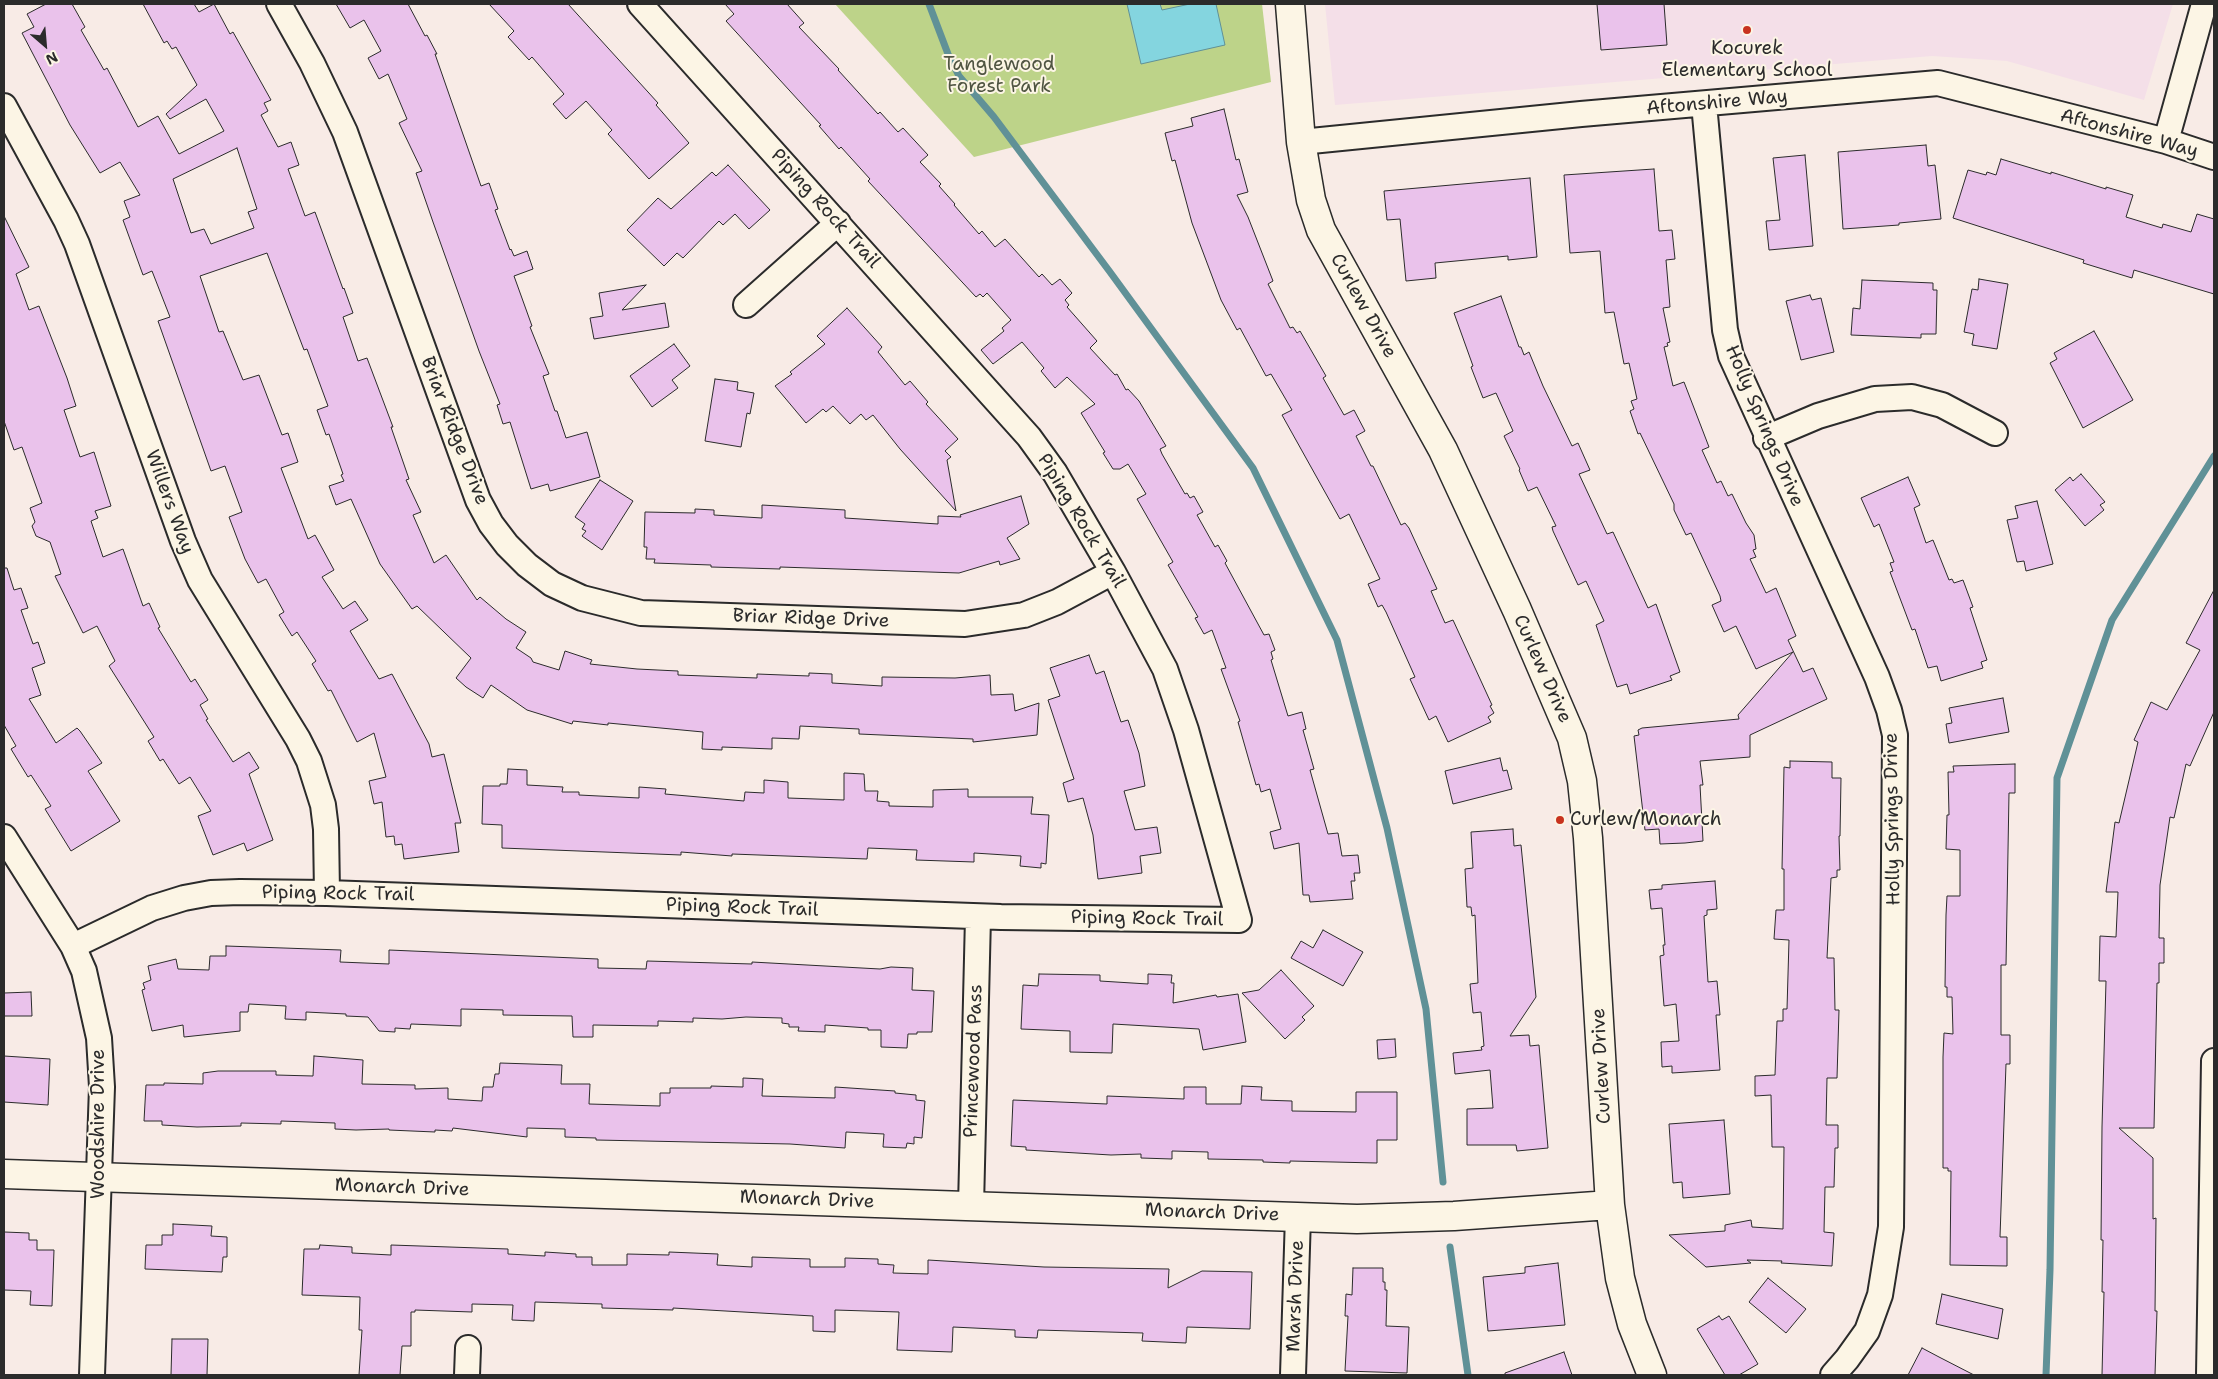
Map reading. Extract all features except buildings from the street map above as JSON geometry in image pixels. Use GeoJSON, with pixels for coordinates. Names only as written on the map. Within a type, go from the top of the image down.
{"type":"FeatureCollection","features":[{"type":"Feature","properties":{"kind":"street","name":"Briar Ridge Drive"},"geometry":{"type":"LineString","coordinates":[[279,4],[312,63],[345,132],[478,500],[491,524],[507,545],[527,565],[552,584],[582,598],[641,613],[964,624],[1024,615],[1057,602],[1113,572]]}},
{"type":"Feature","properties":{"kind":"street","name":"Piping Rock Trail"},"geometry":{"type":"LineString","coordinates":[[73,946],[152,908],[184,898],[240,892],[327,893],[978,917],[1239,920],[1177,699],[1165,669],[1113,572],[1055,473],[1029,437],[640,4]]}},
{"type":"Feature","properties":{"kind":"street","name":"Curlew Drive"},"geometry":{"type":"LineString","coordinates":[[1290,4],[1301,142],[1311,200],[1321,230],[1442,450],[1521,618],[1572,738],[1582,781],[1588,838],[1610,1205],[1620,1278],[1632,1324],[1652,1375]]}},
{"type":"Feature","properties":{"kind":"street"},"geometry":{"type":"LineString","coordinates":[[2166,141],[2204,4]]}},
{"type":"Feature","properties":{"kind":"street","name":"Aftonshire Way"},"geometry":{"type":"LineString","coordinates":[[1301,142],[1938,83],[2166,141],[2214,157]]}},
{"type":"Feature","properties":{"kind":"street","name":"Holly Springs Drive"},"geometry":{"type":"LineString","coordinates":[[1704,104],[1725,330],[1731,356],[1766,438],[1877,677],[1889,710],[1895,735],[1891,1227],[1880,1295],[1866,1331],[1847,1360],[1833,1375]]}},
{"type":"Feature","properties":{"kind":"street","name":"Willers Way"},"geometry":{"type":"LineString","coordinates":[[4,106],[77,244],[179,532],[196,573],[212,602],[298,739],[309,761],[317,782],[326,829],[327,893]]}},
{"type":"Feature","properties":{"kind":"street"},"geometry":{"type":"LineString","coordinates":[[746,305],[838,223]]}},
{"type":"Feature","properties":{"kind":"street"},"geometry":{"type":"LineString","coordinates":[[1766,438],[1818,416],[1875,399],[1912,398],[1942,405],[1995,433]]}},
{"type":"Feature","properties":{"kind":"street","name":"Woodshire Drive"},"geometry":{"type":"LineString","coordinates":[[4,837],[73,946],[84,971],[99,1038],[102,1087],[92,1375]]}},
{"type":"Feature","properties":{"kind":"street","name":"Princewood Pass"},"geometry":{"type":"LineString","coordinates":[[971,1206],[978,917]]}},
{"type":"Feature","properties":{"kind":"street"},"geometry":{"type":"LineString","coordinates":[[2209,1375],[2214,1061]]}},
{"type":"Feature","properties":{"kind":"street","name":"Monarch Drive"},"geometry":{"type":"LineString","coordinates":[[4,1174],[100,1179],[1357,1219],[1454,1216],[1610,1205]]}},
{"type":"Feature","properties":{"kind":"street","name":"Marsh Drive"},"geometry":{"type":"LineString","coordinates":[[1293,1375],[1298,1216]]}},
{"type":"Feature","properties":{"kind":"street"},"geometry":{"type":"LineString","coordinates":[[467,1375],[468,1348]]}},
{"type":"Feature","properties":{"kind":"shaded area","name":"Kocurek Elementary School"},"geometry":{"type":"Polygon","coordinates":[[[1325,4],[2173,4],[2144,100],[2007,61],[1932,56],[1335,105],[1325,4]]]}},
{"type":"Feature","properties":{"kind":"green space","name":"Tanglewood Forest Park"},"geometry":{"type":"Polygon","coordinates":[[[835,4],[1262,4],[1271,82],[974,157],[835,4]]]}},
{"type":"Feature","properties":{"kind":"water"},"geometry":{"type":"Polygon","coordinates":[[[1127,4],[1160,4],[1162,10],[1190,4],[1216,4],[1225,45],[1141,64],[1127,4]]]}},
{"type":"Feature","properties":{"kind":"waterway"},"geometry":{"type":"LineString","coordinates":[[929,4],[948,54],[959,76],[994,117],[1253,468],[1337,640],[1387,828],[1426,1009],[1443,1182]]}},
{"type":"Feature","properties":{"kind":"waterway"},"geometry":{"type":"LineString","coordinates":[[2046,1375],[2050,1270],[2057,778],[2112,620],[2214,456]]}},
{"type":"Feature","properties":{"kind":"waterway"},"geometry":{"type":"LineString","coordinates":[[1450,1247],[1468,1375]]}},
{"type":"Feature","properties":{"kind":"place","name":"Kocurek Elementary School"},"geometry":{"type":"Point","coordinates":[1747,30]}},
{"type":"Feature","properties":{"kind":"place","name":"Curlew/Monarch"},"geometry":{"type":"Point","coordinates":[1560,820]}}]}
